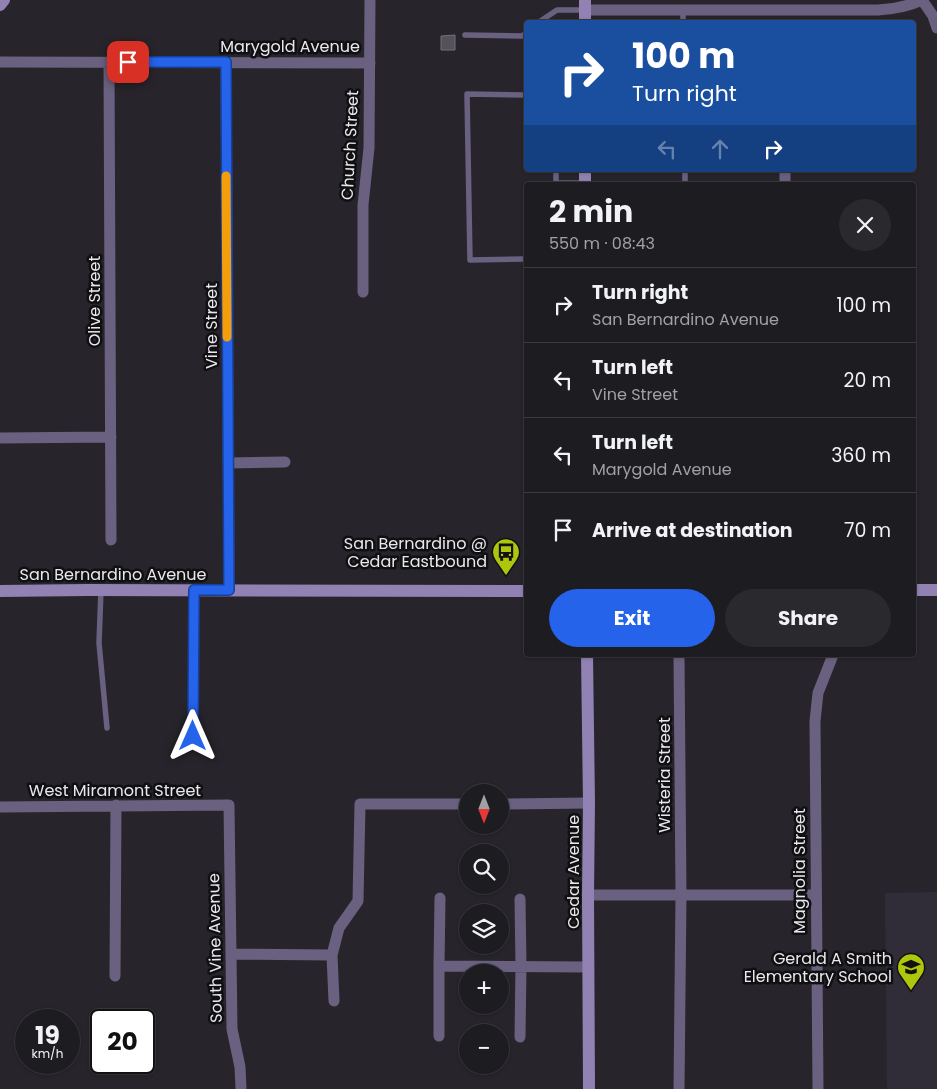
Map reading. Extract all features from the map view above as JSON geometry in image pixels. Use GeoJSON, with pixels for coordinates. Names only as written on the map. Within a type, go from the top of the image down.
{"type":"FeatureCollection","features":[{"type":"Feature","properties":{"kind":"main road"},"geometry":{"type":"LineString","coordinates":[[0,5],[4,0]]}},
{"type":"Feature","properties":{"kind":"main road"},"geometry":{"type":"LineString","coordinates":[[916,590],[937,590]]}},
{"type":"Feature","properties":{"kind":"main road","name":"San Bernardino Avenue"},"geometry":{"type":"LineString","coordinates":[[0,591],[524,591]]}},
{"type":"Feature","properties":{"kind":"main road","name":"Cedar Avenue"},"geometry":{"type":"LineString","coordinates":[[587,657],[589,1089]]}},
{"type":"Feature","properties":{"kind":"street","name":"Church Street"},"geometry":{"type":"LineString","coordinates":[[363,292],[363,205],[369,148],[370,0]]}},
{"type":"Feature","properties":{"kind":"street"},"geometry":{"type":"LineString","coordinates":[[585,11],[878,10],[910,6],[922,0],[933,16],[937,28]]}},
{"type":"Feature","properties":{"kind":"street"},"geometry":{"type":"LineString","coordinates":[[784,10],[784,20]]}},
{"type":"Feature","properties":{"kind":"street","name":"Marygold Avenue"},"geometry":{"type":"LineString","coordinates":[[0,62],[370,63]]}},
{"type":"Feature","properties":{"kind":"street","name":"Olive Street"},"geometry":{"type":"LineString","coordinates":[[109,62],[111,540]]}},
{"type":"Feature","properties":{"kind":"street","name":"Vine Street"},"geometry":{"type":"LineString","coordinates":[[226,62],[229,590]]}},
{"type":"Feature","properties":{"kind":"street"},"geometry":{"type":"LineString","coordinates":[[0,438],[111,437]]}},
{"type":"Feature","properties":{"kind":"street"},"geometry":{"type":"LineString","coordinates":[[228,463],[284,462]]}},
{"type":"Feature","properties":{"kind":"street","name":"Wisteria Street"},"geometry":{"type":"LineString","coordinates":[[679,1089],[681,895],[680,657]]}},
{"type":"Feature","properties":{"kind":"street","name":"Magnolia Street"},"geometry":{"type":"LineString","coordinates":[[818,1089],[815,720],[818,694],[831,657]]}},
{"type":"Feature","properties":{"kind":"street"},"geometry":{"type":"LineString","coordinates":[[509,804],[589,803]]}},
{"type":"Feature","properties":{"kind":"street"},"geometry":{"type":"LineString","coordinates":[[334,1001],[332,955],[339,928],[358,901],[360,804],[459,804]]}},
{"type":"Feature","properties":{"kind":"street"},"geometry":{"type":"LineString","coordinates":[[115,976],[116,805]]}},
{"type":"Feature","properties":{"kind":"street","name":"West Miramont Street"},"geometry":{"type":"LineString","coordinates":[[0,807],[229,805]]}},
{"type":"Feature","properties":{"kind":"street","name":"South Vine Avenue"},"geometry":{"type":"LineString","coordinates":[[229,805],[232,1029],[240,1067],[241,1089]]}},
{"type":"Feature","properties":{"kind":"street"},"geometry":{"type":"LineString","coordinates":[[588,895],[816,895]]}},
{"type":"Feature","properties":{"kind":"street"},"geometry":{"type":"LineString","coordinates":[[440,898],[440,1036]]}},
{"type":"Feature","properties":{"kind":"street"},"geometry":{"type":"LineString","coordinates":[[520,899],[520,1038]]}},
{"type":"Feature","properties":{"kind":"street"},"geometry":{"type":"LineString","coordinates":[[231,954],[332,955]]}},
{"type":"Feature","properties":{"kind":"street"},"geometry":{"type":"LineString","coordinates":[[439,966],[588,967]]}},
{"type":"Feature","properties":{"kind":"lane"},"geometry":{"type":"LineString","coordinates":[[542,20],[557,10],[585,11]]}},
{"type":"Feature","properties":{"kind":"lane"},"geometry":{"type":"LineString","coordinates":[[683,10],[683,20]]}},
{"type":"Feature","properties":{"kind":"lane"},"geometry":{"type":"LineString","coordinates":[[465,35],[524,34]]}},
{"type":"Feature","properties":{"kind":"lane"},"geometry":{"type":"LineString","coordinates":[[524,95],[467,94],[470,260],[524,259]]}},
{"type":"Feature","properties":{"kind":"lane"},"geometry":{"type":"LineString","coordinates":[[101,590],[99,643],[107,728]]}},
{"type":"Feature","properties":{"kind":"lane"},"geometry":{"type":"LineString","coordinates":[[193,736],[194,590]]}},
{"type":"Feature","properties":{"kind":"shaded area","name":"Gerald A Smith Elementary School"},"geometry":{"type":"Polygon","coordinates":[[[937,892],[937,1089],[887,1089],[885,893],[937,892]]]}},
{"type":"Feature","properties":{"kind":"building"},"geometry":{"type":"Polygon","coordinates":[[[455,35],[455,50],[441,50],[441,36],[455,35]]]}},
{"type":"Feature","properties":{"kind":"slow traffic"},"geometry":{"type":"LineString","coordinates":[[226,176],[227,337]]}},
{"type":"Feature","properties":{"kind":"place","name":"San Bernardino @ Cedar Eastbound"},"geometry":{"type":"Point","coordinates":[506,576]}},
{"type":"Feature","properties":{"kind":"place","name":"Gerald A Smith Elementary School"},"geometry":{"type":"Point","coordinates":[911,991]}},
{"type":"Feature","properties":{"kind":"route"},"geometry":{"type":"LineString","coordinates":[[128,62],[226,62],[229,590],[194,590],[193,736]]}}]}
